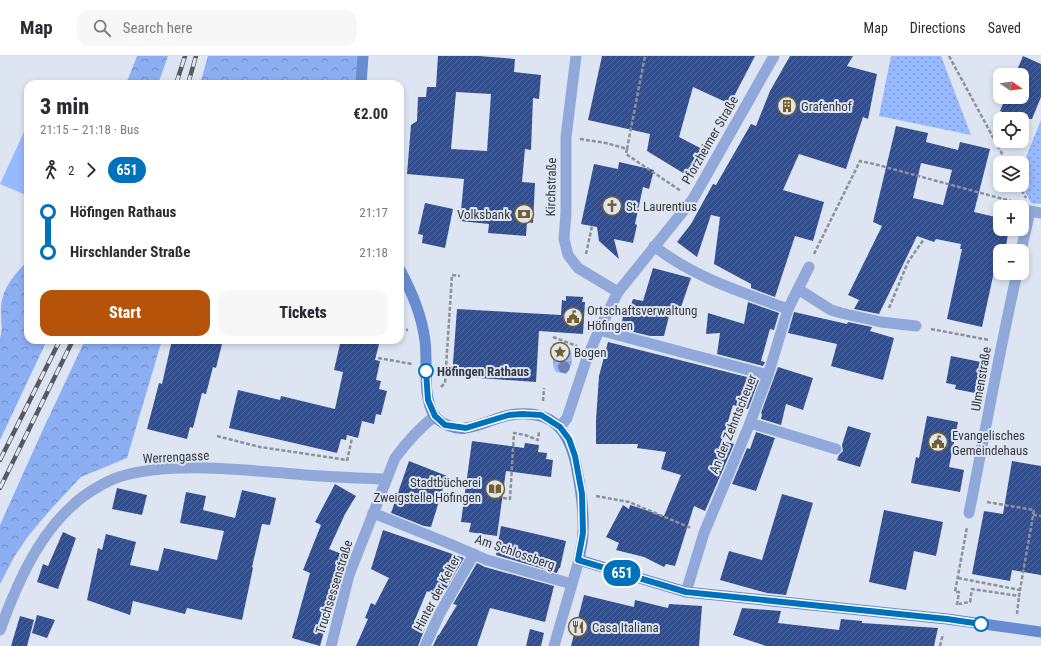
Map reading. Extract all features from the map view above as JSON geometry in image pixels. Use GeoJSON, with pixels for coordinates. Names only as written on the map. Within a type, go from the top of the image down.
{"type":"FeatureCollection","features":[{"type":"Feature","properties":{"kind":"main road"},"geometry":{"type":"LineString","coordinates":[[361,80],[363,56]]}},
{"type":"Feature","properties":{"kind":"main road"},"geometry":{"type":"LineString","coordinates":[[404,278],[418,307],[424,334],[428,400],[435,416],[445,425],[466,428],[509,415],[541,415],[560,427],[569,439],[575,456],[582,494],[583,533],[578,560],[686,592],[947,619],[1041,632]]}},
{"type":"Feature","properties":{"kind":"street","name":"Kirchstraße"},"geometry":{"type":"LineString","coordinates":[[576,56],[566,137],[566,213],[564,240],[568,254],[578,268],[618,292]]}},
{"type":"Feature","properties":{"kind":"street","name":"Pforzheimer Straße"},"geometry":{"type":"LineString","coordinates":[[560,427],[567,418],[590,351],[618,292],[692,199],[774,56]]}},
{"type":"Feature","properties":{"kind":"street"},"geometry":{"type":"LineString","coordinates":[[1024,244],[1036,212]]}},
{"type":"Feature","properties":{"kind":"street"},"geometry":{"type":"LineString","coordinates":[[654,246],[670,259],[714,282],[788,309]]}},
{"type":"Feature","properties":{"kind":"street","name":"An der Zehntscheuer"},"geometry":{"type":"LineString","coordinates":[[686,592],[704,533],[750,423],[768,375],[788,309],[809,267]]}},
{"type":"Feature","properties":{"kind":"street","name":"Ulmenstraße"},"geometry":{"type":"LineString","coordinates":[[969,513],[1015,280]]}},
{"type":"Feature","properties":{"kind":"street"},"geometry":{"type":"LineString","coordinates":[[798,289],[831,310],[881,322],[916,326]]}},
{"type":"Feature","properties":{"kind":"street"},"geometry":{"type":"LineString","coordinates":[[599,330],[768,375]]}},
{"type":"Feature","properties":{"kind":"street","name":"Truchsessenstraße"},"geometry":{"type":"LineString","coordinates":[[331,646],[349,575],[395,458],[406,443],[435,416]]}},
{"type":"Feature","properties":{"kind":"street"},"geometry":{"type":"LineString","coordinates":[[750,423],[836,449]]}},
{"type":"Feature","properties":{"kind":"street","name":"Werrengasse"},"geometry":{"type":"LineString","coordinates":[[0,630],[15,592],[28,565],[58,518],[74,503],[92,491],[119,477],[166,469],[210,469],[386,479]]}},
{"type":"Feature","properties":{"kind":"street","name":"Am Schlossberg"},"geometry":{"type":"LineString","coordinates":[[373,513],[487,560],[572,584]]}},
{"type":"Feature","properties":{"kind":"street","name":"Hinter der Kelter"},"geometry":{"type":"LineString","coordinates":[[425,646],[440,613],[474,554]]}},
{"type":"Feature","properties":{"kind":"street"},"geometry":{"type":"LineString","coordinates":[[554,646],[578,560]]}},
{"type":"Feature","properties":{"kind":"path"},"geometry":{"type":"LineString","coordinates":[[645,56],[626,154],[692,199]]}},
{"type":"Feature","properties":{"kind":"path"},"geometry":{"type":"LineString","coordinates":[[949,56],[1003,156]]}},
{"type":"Feature","properties":{"kind":"path"},"geometry":{"type":"LineString","coordinates":[[566,137],[606,143],[628,149]]}},
{"type":"Feature","properties":{"kind":"path"},"geometry":{"type":"LineString","coordinates":[[809,267],[812,258],[860,162],[874,164],[1018,203],[1036,212]]}},
{"type":"Feature","properties":{"kind":"path"},"geometry":{"type":"LineString","coordinates":[[578,268],[585,257],[592,226]]}},
{"type":"Feature","properties":{"kind":"path"},"geometry":{"type":"LineString","coordinates":[[891,304],[908,262],[924,239]]}},
{"type":"Feature","properties":{"kind":"path"},"geometry":{"type":"LineString","coordinates":[[428,400],[445,383],[452,275],[460,276]]}},
{"type":"Feature","properties":{"kind":"path"},"geometry":{"type":"LineString","coordinates":[[937,330],[988,340]]}},
{"type":"Feature","properties":{"kind":"path"},"geometry":{"type":"LineString","coordinates":[[553,336],[590,351]]}},
{"type":"Feature","properties":{"kind":"path"},"geometry":{"type":"LineString","coordinates":[[378,358],[426,367]]}},
{"type":"Feature","properties":{"kind":"path"},"geometry":{"type":"LineString","coordinates":[[503,498],[510,499],[514,433]]}},
{"type":"Feature","properties":{"kind":"path"},"geometry":{"type":"LineString","coordinates":[[217,436],[260,446],[347,460]]}},
{"type":"Feature","properties":{"kind":"path"},"geometry":{"type":"LineString","coordinates":[[343,477],[352,438]]}},
{"type":"Feature","properties":{"kind":"path"},"geometry":{"type":"LineString","coordinates":[[596,496],[629,502],[704,533]]}},
{"type":"Feature","properties":{"kind":"path"},"geometry":{"type":"LineString","coordinates":[[969,513],[955,592],[959,592],[957,604],[970,602],[972,589],[1019,596],[1034,510],[972,499]]}},
{"type":"Feature","properties":{"kind":"path"},"geometry":{"type":"LineString","coordinates":[[1033,515],[1041,516]]}},
{"type":"Feature","properties":{"kind":"path"},"geometry":{"type":"LineString","coordinates":[[958,578],[1020,590]]}},
{"type":"Feature","properties":{"kind":"shaded area"},"geometry":{"type":"Polygon","coordinates":[[[891,56],[941,56],[971,135],[879,116],[891,56]]]}},
{"type":"Feature","properties":{"kind":"shaded area"},"geometry":{"type":"Polygon","coordinates":[[[1041,120],[1041,204],[1031,203],[1026,192],[1029,192],[1029,156],[1026,156],[1041,120]]]}},
{"type":"Feature","properties":{"kind":"shaded area"},"geometry":{"type":"Polygon","coordinates":[[[24,132],[24,194],[0,184],[24,132]]]}},
{"type":"Feature","properties":{"kind":"shaded area"},"geometry":{"type":"Polygon","coordinates":[[[553,343],[562,343],[571,350],[572,364],[566,374],[556,372],[553,366],[553,343]]]}},
{"type":"Feature","properties":{"kind":"green space"},"geometry":{"type":"Polygon","coordinates":[[[137,56],[168,56],[159,80],[128,80],[137,56]]]}},
{"type":"Feature","properties":{"kind":"green space"},"geometry":{"type":"Polygon","coordinates":[[[208,56],[363,56],[362,80],[201,80],[208,56]]]}},
{"type":"Feature","properties":{"kind":"green space"},"geometry":{"type":"Polygon","coordinates":[[[24,264],[24,344],[45,344],[0,440],[1,305],[5,290],[24,264]]]}},
{"type":"Feature","properties":{"kind":"green space"},"geometry":{"type":"Polygon","coordinates":[[[83,344],[161,344],[127,458],[81,477],[29,535],[14,557],[0,584],[0,525],[83,344]]]}},
{"type":"Feature","properties":{"kind":"building"},"geometry":{"type":"Polygon","coordinates":[[[438,56],[479,56],[515,59],[514,72],[541,75],[539,99],[533,98],[531,150],[525,149],[522,182],[535,183],[533,223],[527,222],[526,236],[488,233],[489,224],[460,221],[464,179],[407,174],[411,125],[417,121],[418,97],[426,97],[427,87],[436,87],[438,56]],[[456,92],[451,149],[487,151],[491,94],[456,92]]]}},
{"type":"Feature","properties":{"kind":"building"},"geometry":{"type":"Polygon","coordinates":[[[602,56],[755,56],[730,104],[693,87],[679,137],[704,150],[688,176],[647,151],[650,134],[588,120],[602,56]]]}},
{"type":"Feature","properties":{"kind":"building"},"geometry":{"type":"Polygon","coordinates":[[[790,56],[853,56],[847,66],[877,74],[868,119],[863,117],[846,169],[799,154],[783,190],[824,202],[813,241],[795,236],[775,297],[751,288],[751,284],[714,264],[720,217],[711,215],[697,257],[677,242],[691,224],[713,184],[716,185],[751,124],[756,126],[770,91],[790,56]]]}},
{"type":"Feature","properties":{"kind":"building"},"geometry":{"type":"Polygon","coordinates":[[[1023,56],[1041,64],[1041,97],[1032,119],[1029,119],[1029,112],[1000,111],[1003,104],[1029,104],[1029,68],[1018,68],[1023,56]]]}},
{"type":"Feature","properties":{"kind":"building"},"geometry":{"type":"Polygon","coordinates":[[[896,126],[928,133],[926,142],[958,150],[960,142],[990,149],[974,212],[993,216],[993,236],[1008,236],[1006,244],[993,244],[993,276],[982,327],[947,319],[962,249],[960,249],[961,244],[936,239],[934,242],[917,236],[879,314],[854,309],[859,300],[848,295],[882,226],[873,222],[896,126]],[[921,163],[913,198],[943,205],[952,170],[921,163]]]}},
{"type":"Feature","properties":{"kind":"building","name":"St. Laurentius"},"geometry":{"type":"Polygon","coordinates":[[[619,162],[654,170],[649,189],[643,187],[635,224],[637,225],[633,243],[614,239],[619,259],[599,241],[597,227],[581,224],[594,164],[618,169],[619,162]]]}},
{"type":"Feature","properties":{"kind":"building"},"geometry":{"type":"Polygon","coordinates":[[[425,203],[453,209],[445,248],[422,243],[423,235],[418,234],[425,203]]]}},
{"type":"Feature","properties":{"kind":"building"},"geometry":{"type":"Polygon","coordinates":[[[653,268],[691,278],[680,310],[671,308],[664,336],[650,336],[621,329],[623,315],[627,317],[633,299],[643,301],[653,268]]]}},
{"type":"Feature","properties":{"kind":"building"},"geometry":{"type":"Polygon","coordinates":[[[566,296],[583,297],[582,302],[585,302],[583,334],[539,331],[536,382],[452,376],[457,309],[561,315],[562,300],[566,301],[566,296]]]}},
{"type":"Feature","properties":{"kind":"building"},"geometry":{"type":"Polygon","coordinates":[[[748,302],[779,313],[774,330],[770,329],[761,361],[765,362],[763,366],[717,354],[720,333],[706,334],[708,313],[744,324],[748,302]]]}},
{"type":"Feature","properties":{"kind":"building"},"geometry":{"type":"Polygon","coordinates":[[[794,312],[847,324],[848,322],[872,327],[870,331],[894,338],[883,380],[831,366],[837,344],[788,333],[794,312]]]}},
{"type":"Feature","properties":{"kind":"building"},"geometry":{"type":"Polygon","coordinates":[[[608,342],[759,380],[748,409],[733,405],[722,441],[734,444],[705,511],[694,506],[675,566],[666,564],[664,567],[644,557],[616,550],[619,543],[606,537],[623,505],[629,509],[630,505],[664,516],[681,475],[661,469],[666,452],[637,448],[638,444],[596,444],[599,376],[608,342]]]}},
{"type":"Feature","properties":{"kind":"building"},"geometry":{"type":"Polygon","coordinates":[[[171,344],[222,344],[216,368],[213,367],[206,394],[202,393],[193,428],[190,427],[187,439],[147,429],[159,383],[162,384],[171,344]]]}},
{"type":"Feature","properties":{"kind":"building"},"geometry":{"type":"Polygon","coordinates":[[[340,344],[379,344],[375,360],[380,361],[376,380],[381,381],[379,389],[387,391],[381,415],[376,414],[374,424],[362,421],[358,438],[347,435],[346,440],[341,439],[337,453],[229,428],[238,390],[280,400],[281,396],[335,409],[343,372],[334,370],[340,344]]]}},
{"type":"Feature","properties":{"kind":"building"},"geometry":{"type":"Polygon","coordinates":[[[951,356],[981,362],[978,376],[981,380],[977,383],[975,393],[955,389],[956,385],[946,383],[951,356]]]}},
{"type":"Feature","properties":{"kind":"building"},"geometry":{"type":"Polygon","coordinates":[[[778,367],[813,378],[803,410],[786,404],[781,425],[761,419],[761,413],[778,367]]]}},
{"type":"Feature","properties":{"kind":"building","name":"Evangelisches Gemeindehaus"},"geometry":{"type":"Polygon","coordinates":[[[927,416],[958,422],[949,467],[964,470],[960,492],[911,483],[916,457],[919,458],[927,416]]]}},
{"type":"Feature","properties":{"kind":"building"},"geometry":{"type":"Polygon","coordinates":[[[848,426],[871,433],[860,467],[837,460],[843,451],[842,445],[848,426]]]}},
{"type":"Feature","properties":{"kind":"building"},"geometry":{"type":"Polygon","coordinates":[[[756,432],[775,438],[756,491],[732,484],[747,448],[750,449],[756,432]]]}},
{"type":"Feature","properties":{"kind":"building"},"geometry":{"type":"Polygon","coordinates":[[[472,441],[524,448],[525,443],[539,445],[538,452],[547,453],[546,459],[553,460],[551,477],[506,471],[497,536],[469,532],[471,523],[461,522],[472,441]]]}},
{"type":"Feature","properties":{"kind":"building"},"geometry":{"type":"Polygon","coordinates":[[[409,461],[447,476],[431,527],[424,526],[391,513],[409,461]]]}},
{"type":"Feature","properties":{"kind":"building"},"geometry":{"type":"Polygon","coordinates":[[[1012,461],[1041,466],[1041,575],[1012,570],[1010,581],[972,574],[984,511],[1003,514],[1012,461]]]}},
{"type":"Feature","properties":{"kind":"building"},"geometry":{"type":"Polygon","coordinates":[[[335,484],[356,496],[345,514],[329,549],[347,556],[328,605],[331,606],[320,646],[292,638],[310,573],[303,570],[321,525],[315,522],[335,484]]]}},
{"type":"Feature","properties":{"kind":"building"},"geometry":{"type":"Polygon","coordinates":[[[117,488],[147,495],[142,515],[112,509],[117,488]]]}},
{"type":"Feature","properties":{"kind":"building"},"geometry":{"type":"Polygon","coordinates":[[[242,490],[276,498],[270,525],[262,524],[242,620],[187,608],[185,614],[133,601],[130,615],[87,600],[98,548],[102,550],[106,534],[136,542],[130,565],[158,571],[164,548],[217,560],[224,531],[180,523],[186,492],[206,496],[203,510],[235,518],[242,490]]]}},
{"type":"Feature","properties":{"kind":"building"},"geometry":{"type":"Polygon","coordinates":[[[782,494],[813,503],[786,595],[767,593],[720,580],[729,551],[762,560],[782,494]]]}},
{"type":"Feature","properties":{"kind":"building"},"geometry":{"type":"Polygon","coordinates":[[[884,510],[943,522],[936,556],[914,551],[906,590],[869,582],[884,510]]]}},
{"type":"Feature","properties":{"kind":"building"},"geometry":{"type":"Polygon","coordinates":[[[501,526],[566,541],[560,568],[557,573],[496,555],[501,526]]]}},
{"type":"Feature","properties":{"kind":"building"},"geometry":{"type":"Polygon","coordinates":[[[383,530],[464,558],[441,598],[427,591],[414,622],[425,628],[418,646],[356,646],[368,619],[365,618],[371,603],[375,605],[389,578],[371,569],[383,530]]]}},
{"type":"Feature","properties":{"kind":"building"},"geometry":{"type":"Polygon","coordinates":[[[63,532],[76,538],[58,589],[37,582],[43,564],[48,566],[63,532]]]}},
{"type":"Feature","properties":{"kind":"building"},"geometry":{"type":"Polygon","coordinates":[[[477,563],[485,567],[554,586],[545,622],[490,608],[477,646],[433,646],[438,635],[457,605],[453,604],[477,563]]]}},
{"type":"Feature","properties":{"kind":"building"},"geometry":{"type":"Polygon","coordinates":[[[584,595],[634,607],[635,600],[668,608],[669,604],[702,606],[699,646],[571,646],[584,595]]]}},
{"type":"Feature","properties":{"kind":"building"},"geometry":{"type":"Polygon","coordinates":[[[742,608],[781,611],[778,623],[839,630],[841,619],[862,621],[862,623],[938,628],[934,646],[766,646],[733,635],[742,608]]]}},
{"type":"Feature","properties":{"kind":"building"},"geometry":{"type":"Polygon","coordinates":[[[37,615],[55,620],[47,638],[32,633],[37,615]]]}},
{"type":"Feature","properties":{"kind":"building"},"geometry":{"type":"Polygon","coordinates":[[[20,616],[34,620],[27,646],[11,646],[20,616]]]}},
{"type":"Feature","properties":{"kind":"building"},"geometry":{"type":"Polygon","coordinates":[[[530,629],[544,633],[541,646],[526,646],[530,629]]]}},
{"type":"Feature","properties":{"kind":"railway"},"geometry":{"type":"LineString","coordinates":[[177,80],[185,56]]}},
{"type":"Feature","properties":{"kind":"railway"},"geometry":{"type":"LineString","coordinates":[[189,80],[196,56]]}},
{"type":"Feature","properties":{"kind":"railway"},"geometry":{"type":"LineString","coordinates":[[0,460],[58,344]]}},
{"type":"Feature","properties":{"kind":"railway"},"geometry":{"type":"LineString","coordinates":[[0,488],[71,344]]}},
{"type":"Feature","properties":{"kind":"bus line","name":"651"},"geometry":{"type":"LineString","coordinates":[[426,371],[428,400],[435,416],[445,425],[466,428],[509,415],[522,414],[541,415],[560,427],[569,439],[575,456],[582,494],[583,533],[578,560],[686,592],[947,619],[981,624]]}},
{"type":"Feature","properties":{"kind":"place","name":"Grafenhof"},"geometry":{"type":"Point","coordinates":[787,106]}},
{"type":"Feature","properties":{"kind":"place","name":"St. Laurentius"},"geometry":{"type":"Point","coordinates":[612,206]}},
{"type":"Feature","properties":{"kind":"place","name":"Volksbank"},"geometry":{"type":"Point","coordinates":[524,214]}},
{"type":"Feature","properties":{"kind":"place","name":"Ortschaftsverwaltung Höfingen"},"geometry":{"type":"Point","coordinates":[573,317]}},
{"type":"Feature","properties":{"kind":"place","name":"Bogen"},"geometry":{"type":"Point","coordinates":[560,352]}},
{"type":"Feature","properties":{"kind":"place","name":"Höfingen Rathaus"},"geometry":{"type":"Point","coordinates":[426,371]}},
{"type":"Feature","properties":{"kind":"place","name":"Evangelisches Gemeindehaus"},"geometry":{"type":"Point","coordinates":[938,442]}},
{"type":"Feature","properties":{"kind":"place","name":"Stadtbücherei Zweigstelle Höfingen"},"geometry":{"type":"Point","coordinates":[495,489]}},
{"type":"Feature","properties":{"kind":"place","name":"Casa Italiana"},"geometry":{"type":"Point","coordinates":[578,627]}}]}
